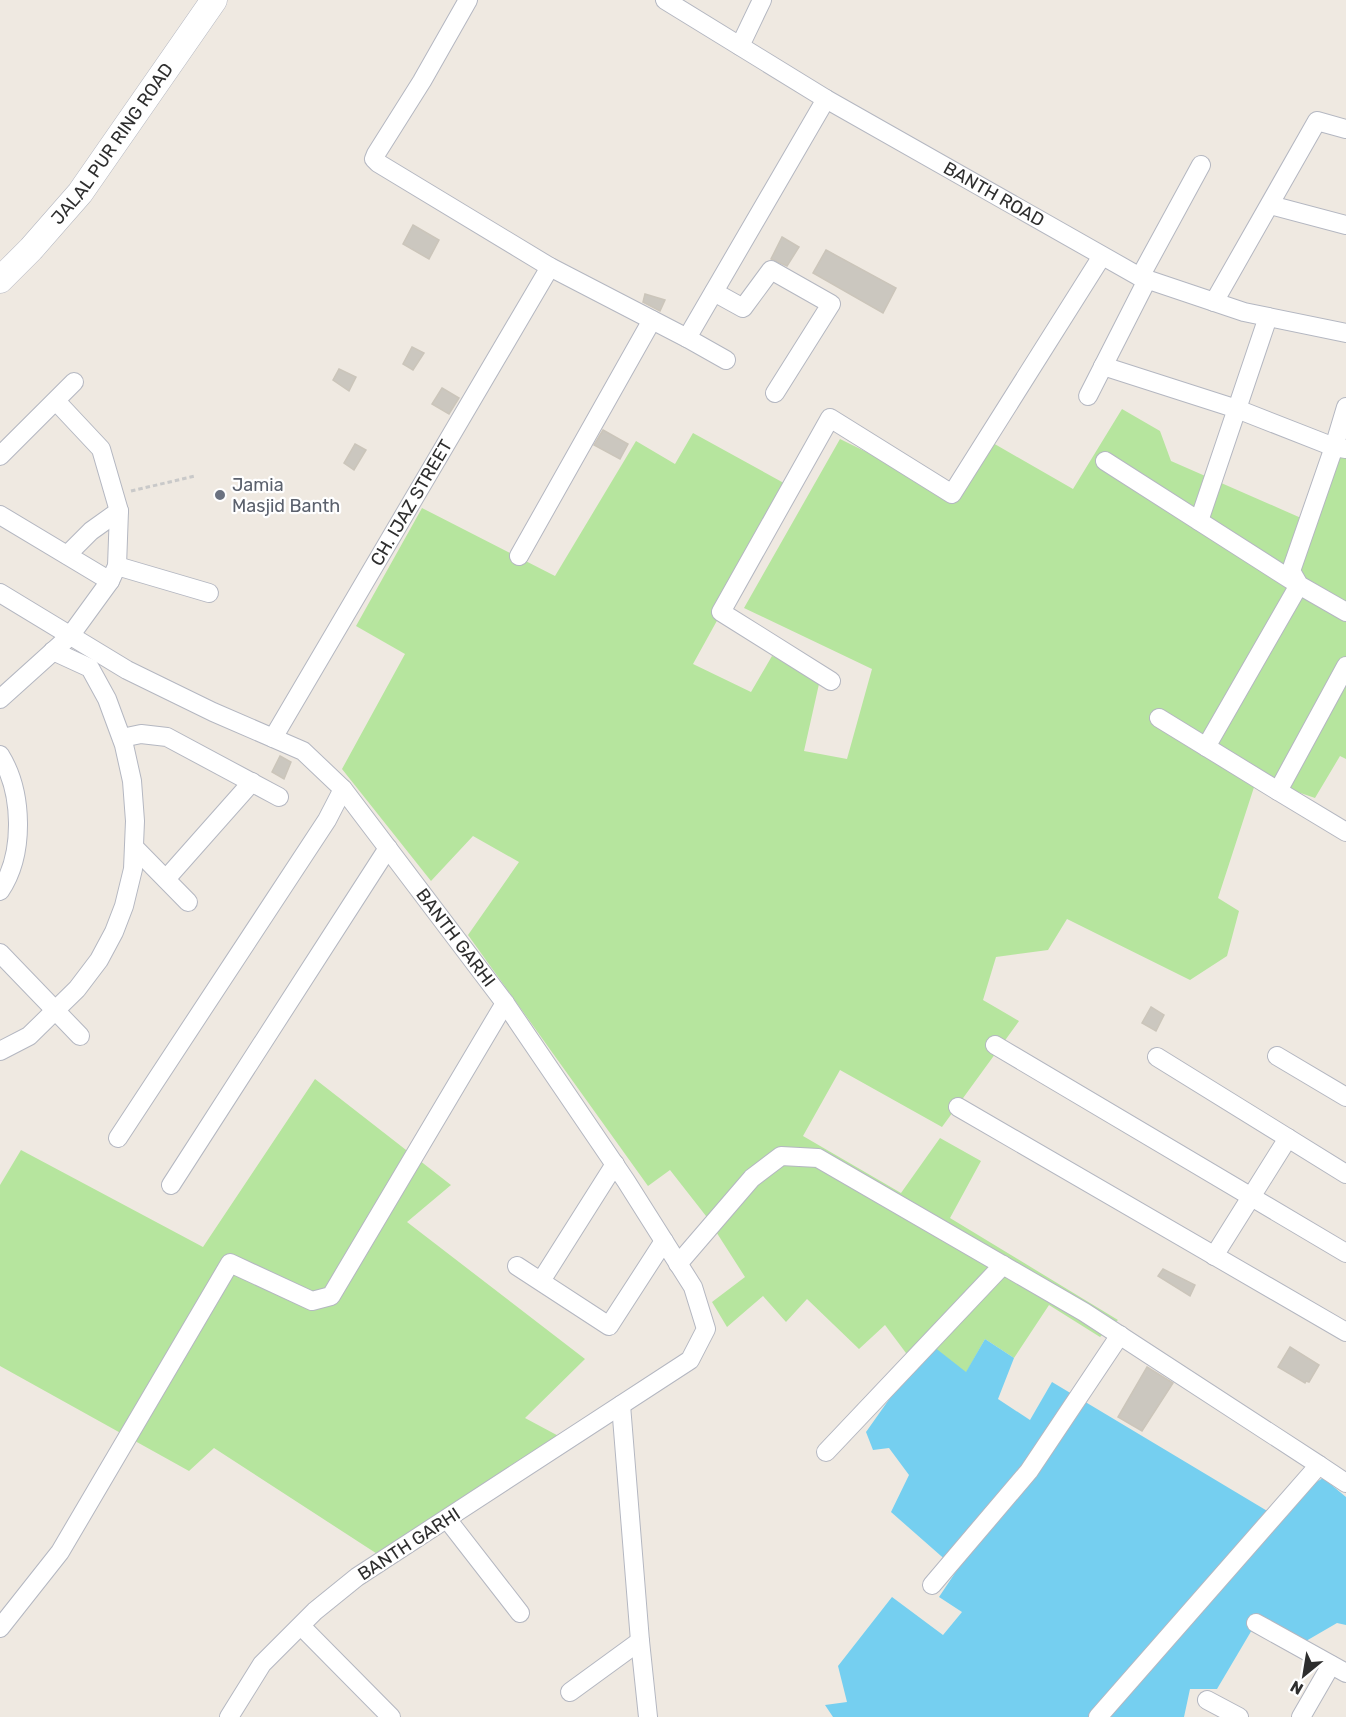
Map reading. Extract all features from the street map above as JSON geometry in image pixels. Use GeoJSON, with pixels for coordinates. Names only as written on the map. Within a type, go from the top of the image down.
{"type":"FeatureCollection","features":[{"type":"Feature","properties":{"kind":"main road","name":"JALAL PUR RING ROAD"},"geometry":{"type":"LineString","coordinates":[[0,280],[31,249],[80,193],[214,0]]}},
{"type":"Feature","properties":{"kind":"street"},"geometry":{"type":"LineString","coordinates":[[468,0],[374,159],[550,267],[726,360]]}},
{"type":"Feature","properties":{"kind":"street","name":"BANTH ROAD"},"geometry":{"type":"LineString","coordinates":[[666,0],[826,99],[1144,278],[1244,312],[1346,333]]}},
{"type":"Feature","properties":{"kind":"street"},"geometry":{"type":"LineString","coordinates":[[740,46],[762,0]]}},
{"type":"Feature","properties":{"kind":"street"},"geometry":{"type":"LineString","coordinates":[[687,338],[826,99]]}},
{"type":"Feature","properties":{"kind":"street"},"geometry":{"type":"LineString","coordinates":[[1214,302],[1317,122],[1346,129]]}},
{"type":"Feature","properties":{"kind":"street"},"geometry":{"type":"LineString","coordinates":[[1088,396],[1201,165]]}},
{"type":"Feature","properties":{"kind":"street"},"geometry":{"type":"LineString","coordinates":[[1270,205],[1346,225]]}},
{"type":"Feature","properties":{"kind":"street"},"geometry":{"type":"LineString","coordinates":[[831,681],[721,612],[830,418],[952,494],[1102,256]]}},
{"type":"Feature","properties":{"kind":"street","name":"CH. IJAZ STREET"},"geometry":{"type":"LineString","coordinates":[[273,738],[550,267]]}},
{"type":"Feature","properties":{"kind":"street"},"geometry":{"type":"LineString","coordinates":[[714,292],[743,308],[771,270],[831,304],[775,393]]}},
{"type":"Feature","properties":{"kind":"street"},"geometry":{"type":"LineString","coordinates":[[1199,521],[1268,317]]}},
{"type":"Feature","properties":{"kind":"street"},"geometry":{"type":"LineString","coordinates":[[519,556],[652,320]]}},
{"type":"Feature","properties":{"kind":"street"},"geometry":{"type":"LineString","coordinates":[[1103,366],[1237,409],[1340,448]]}},
{"type":"Feature","properties":{"kind":"street"},"geometry":{"type":"LineString","coordinates":[[0,456],[74,382]]}},
{"type":"Feature","properties":{"kind":"street"},"geometry":{"type":"LineString","coordinates":[[0,699],[70,636],[114,573],[116,502],[101,449],[56,400]]}},
{"type":"Feature","properties":{"kind":"street"},"geometry":{"type":"LineString","coordinates":[[1299,585],[1291,571],[1340,448],[1346,407]]}},
{"type":"Feature","properties":{"kind":"street"},"geometry":{"type":"LineString","coordinates":[[1105,461],[1299,585],[1346,612]]}},
{"type":"Feature","properties":{"kind":"street"},"geometry":{"type":"LineString","coordinates":[[67,555],[92,531],[116,502]]}},
{"type":"Feature","properties":{"kind":"street"},"geometry":{"type":"LineString","coordinates":[[0,515],[67,555],[114,573],[209,592]]}},
{"type":"Feature","properties":{"kind":"street"},"geometry":{"type":"LineString","coordinates":[[1206,747],[1299,585]]}},
{"type":"Feature","properties":{"kind":"street","name":"BANTH GARHI"},"geometry":{"type":"LineString","coordinates":[[0,594],[127,670],[213,712],[303,751],[343,789],[505,1003],[615,1164],[693,1287],[706,1329],[690,1360],[357,1577],[315,1611],[262,1664],[229,1717]]}},
{"type":"Feature","properties":{"kind":"street"},"geometry":{"type":"LineString","coordinates":[[0,1051],[29,1036],[77,989],[99,960],[114,932],[124,906],[133,869],[135,821],[132,781],[122,738],[107,699],[90,668],[53,651]]}},
{"type":"Feature","properties":{"kind":"street"},"geometry":{"type":"LineString","coordinates":[[1278,791],[1346,666]]}},
{"type":"Feature","properties":{"kind":"street"},"geometry":{"type":"LineString","coordinates":[[1159,718],[1346,832]]}},
{"type":"Feature","properties":{"kind":"street"},"geometry":{"type":"LineString","coordinates":[[122,738],[141,734],[167,737],[279,797]]}},
{"type":"Feature","properties":{"kind":"street"},"geometry":{"type":"LineString","coordinates":[[0,755],[9,769],[17,808],[19,834],[13,861],[0,891]]}},
{"type":"Feature","properties":{"kind":"street"},"geometry":{"type":"LineString","coordinates":[[166,879],[252,782]]}},
{"type":"Feature","properties":{"kind":"street"},"geometry":{"type":"LineString","coordinates":[[118,1138],[321,830],[343,789]]}},
{"type":"Feature","properties":{"kind":"street"},"geometry":{"type":"LineString","coordinates":[[134,847],[188,902]]}},
{"type":"Feature","properties":{"kind":"street"},"geometry":{"type":"LineString","coordinates":[[171,1185],[388,848]]}},
{"type":"Feature","properties":{"kind":"street"},"geometry":{"type":"LineString","coordinates":[[0,953],[80,1036]]}},
{"type":"Feature","properties":{"kind":"street"},"geometry":{"type":"LineString","coordinates":[[0,1628],[60,1552],[230,1263],[312,1301],[331,1296],[505,1003]]}},
{"type":"Feature","properties":{"kind":"street"},"geometry":{"type":"LineString","coordinates":[[995,1045],[1346,1253]]}},
{"type":"Feature","properties":{"kind":"street"},"geometry":{"type":"LineString","coordinates":[[1277,1056],[1346,1097]]}},
{"type":"Feature","properties":{"kind":"street"},"geometry":{"type":"LineString","coordinates":[[1157,1057],[1346,1174]]}},
{"type":"Feature","properties":{"kind":"street"},"geometry":{"type":"LineString","coordinates":[[958,1107],[1346,1332]]}},
{"type":"Feature","properties":{"kind":"street"},"geometry":{"type":"LineString","coordinates":[[1214,1256],[1288,1138]]}},
{"type":"Feature","properties":{"kind":"street"},"geometry":{"type":"LineString","coordinates":[[678,1264],[752,1178],[781,1156],[818,1158],[1084,1312],[1346,1483]]}},
{"type":"Feature","properties":{"kind":"street"},"geometry":{"type":"LineString","coordinates":[[541,1281],[615,1164]]}},
{"type":"Feature","properties":{"kind":"street"},"geometry":{"type":"LineString","coordinates":[[517,1266],[609,1326],[664,1241]]}},
{"type":"Feature","properties":{"kind":"street"},"geometry":{"type":"LineString","coordinates":[[826,1452],[1003,1265]]}},
{"type":"Feature","properties":{"kind":"street"},"geometry":{"type":"LineString","coordinates":[[932,1585],[1029,1471],[1120,1335]]}},
{"type":"Feature","properties":{"kind":"street"},"geometry":{"type":"LineString","coordinates":[[621,1405],[648,1717]]}},
{"type":"Feature","properties":{"kind":"street"},"geometry":{"type":"LineString","coordinates":[[1098,1717],[1319,1465]]}},
{"type":"Feature","properties":{"kind":"street"},"geometry":{"type":"LineString","coordinates":[[447,1519],[520,1613]]}},
{"type":"Feature","properties":{"kind":"street"},"geometry":{"type":"LineString","coordinates":[[1256,1623],[1339,1669],[1301,1717]]}},
{"type":"Feature","properties":{"kind":"street"},"geometry":{"type":"LineString","coordinates":[[300,1626],[391,1717]]}},
{"type":"Feature","properties":{"kind":"street"},"geometry":{"type":"LineString","coordinates":[[570,1692],[640,1641]]}},
{"type":"Feature","properties":{"kind":"street"},"geometry":{"type":"LineString","coordinates":[[1207,1700],[1239,1717]]}},
{"type":"Feature","properties":{"kind":"path"},"geometry":{"type":"LineString","coordinates":[[116,502],[195,476]]}},
{"type":"Feature","properties":{"kind":"green space"},"geometry":{"type":"Polygon","coordinates":[[[1122,409],[1160,431],[1171,461],[1308,521],[1334,447],[1346,448],[1346,759],[1340,756],[1315,798],[1257,778],[1218,898],[1239,911],[1227,956],[1190,980],[1067,919],[1048,950],[996,957],[983,1000],[1019,1021],[942,1127],[840,1070],[803,1136],[901,1193],[940,1138],[981,1161],[950,1218],[1118,1320],[1100,1337],[1049,1305],[1014,1358],[985,1339],[966,1373],[912,1361],[885,1325],[859,1349],[807,1299],[786,1322],[763,1296],[727,1327],[712,1302],[745,1277],[706,1216],[670,1170],[648,1186],[468,935],[519,862],[473,836],[431,881],[342,769],[405,654],[356,626],[422,508],[555,576],[636,441],[675,464],[693,433],[791,487],[693,664],[751,692],[772,656],[821,675],[804,751],[847,759],[872,669],[744,608],[840,439],[952,494],[986,439],[1073,489],[1122,409]]]}},
{"type":"Feature","properties":{"kind":"green space"},"geometry":{"type":"Polygon","coordinates":[[[315,1079],[451,1185],[407,1222],[585,1359],[525,1418],[566,1440],[385,1559],[214,1448],[189,1471],[0,1366],[0,1185],[21,1150],[203,1247],[315,1079]]]}},
{"type":"Feature","properties":{"kind":"water"},"geometry":{"type":"Polygon","coordinates":[[[985,1339],[1014,1358],[998,1399],[1030,1420],[1052,1382],[1269,1512],[1323,1478],[1346,1497],[1346,1625],[1337,1623],[1306,1641],[1256,1623],[1217,1689],[1190,1689],[1184,1717],[833,1717],[825,1705],[847,1702],[838,1666],[892,1597],[943,1635],[962,1612],[939,1597],[957,1570],[891,1512],[909,1475],[889,1448],[873,1450],[866,1432],[929,1343],[966,1372],[985,1339]]]}},
{"type":"Feature","properties":{"kind":"building"},"geometry":{"type":"Polygon","coordinates":[[[413,225],[439,240],[429,259],[403,244],[413,225]]]}},
{"type":"Feature","properties":{"kind":"building"},"geometry":{"type":"Polygon","coordinates":[[[782,237],[799,247],[787,266],[771,259],[782,237]]]}},
{"type":"Feature","properties":{"kind":"building"},"geometry":{"type":"Polygon","coordinates":[[[826,250],[896,288],[883,313],[813,273],[826,250]]]}},
{"type":"Feature","properties":{"kind":"building"},"geometry":{"type":"Polygon","coordinates":[[[645,294],[665,300],[660,311],[643,302],[645,294]]]}},
{"type":"Feature","properties":{"kind":"building"},"geometry":{"type":"Polygon","coordinates":[[[412,347],[424,353],[413,370],[403,364],[412,347]]]}},
{"type":"Feature","properties":{"kind":"building"},"geometry":{"type":"Polygon","coordinates":[[[339,369],[356,377],[349,391],[333,380],[339,369]]]}},
{"type":"Feature","properties":{"kind":"building"},"geometry":{"type":"Polygon","coordinates":[[[442,388],[459,398],[449,414],[432,404],[442,388]]]}},
{"type":"Feature","properties":{"kind":"building"},"geometry":{"type":"Polygon","coordinates":[[[603,430],[628,444],[620,459],[594,445],[603,430]]]}},
{"type":"Feature","properties":{"kind":"building"},"geometry":{"type":"Polygon","coordinates":[[[355,444],[366,450],[354,470],[344,463],[355,444]]]}},
{"type":"Feature","properties":{"kind":"building"},"geometry":{"type":"Polygon","coordinates":[[[280,756],[291,762],[284,779],[272,772],[280,756]]]}},
{"type":"Feature","properties":{"kind":"building"},"geometry":{"type":"Polygon","coordinates":[[[1151,1007],[1164,1015],[1156,1031],[1142,1023],[1151,1007]]]}},
{"type":"Feature","properties":{"kind":"building"},"geometry":{"type":"Polygon","coordinates":[[[1163,1269],[1195,1285],[1190,1296],[1158,1276],[1163,1269]]]}},
{"type":"Feature","properties":{"kind":"building"},"geometry":{"type":"Polygon","coordinates":[[[1290,1347],[1319,1365],[1309,1382],[1305,1383],[1278,1367],[1290,1347]]]}},
{"type":"Feature","properties":{"kind":"building"},"geometry":{"type":"Polygon","coordinates":[[[1147,1367],[1173,1383],[1142,1431],[1118,1417],[1147,1367]]]}},
{"type":"Feature","properties":{"kind":"place","name":"Jamia Masjid Banth"},"geometry":{"type":"Point","coordinates":[220,495]}}]}
